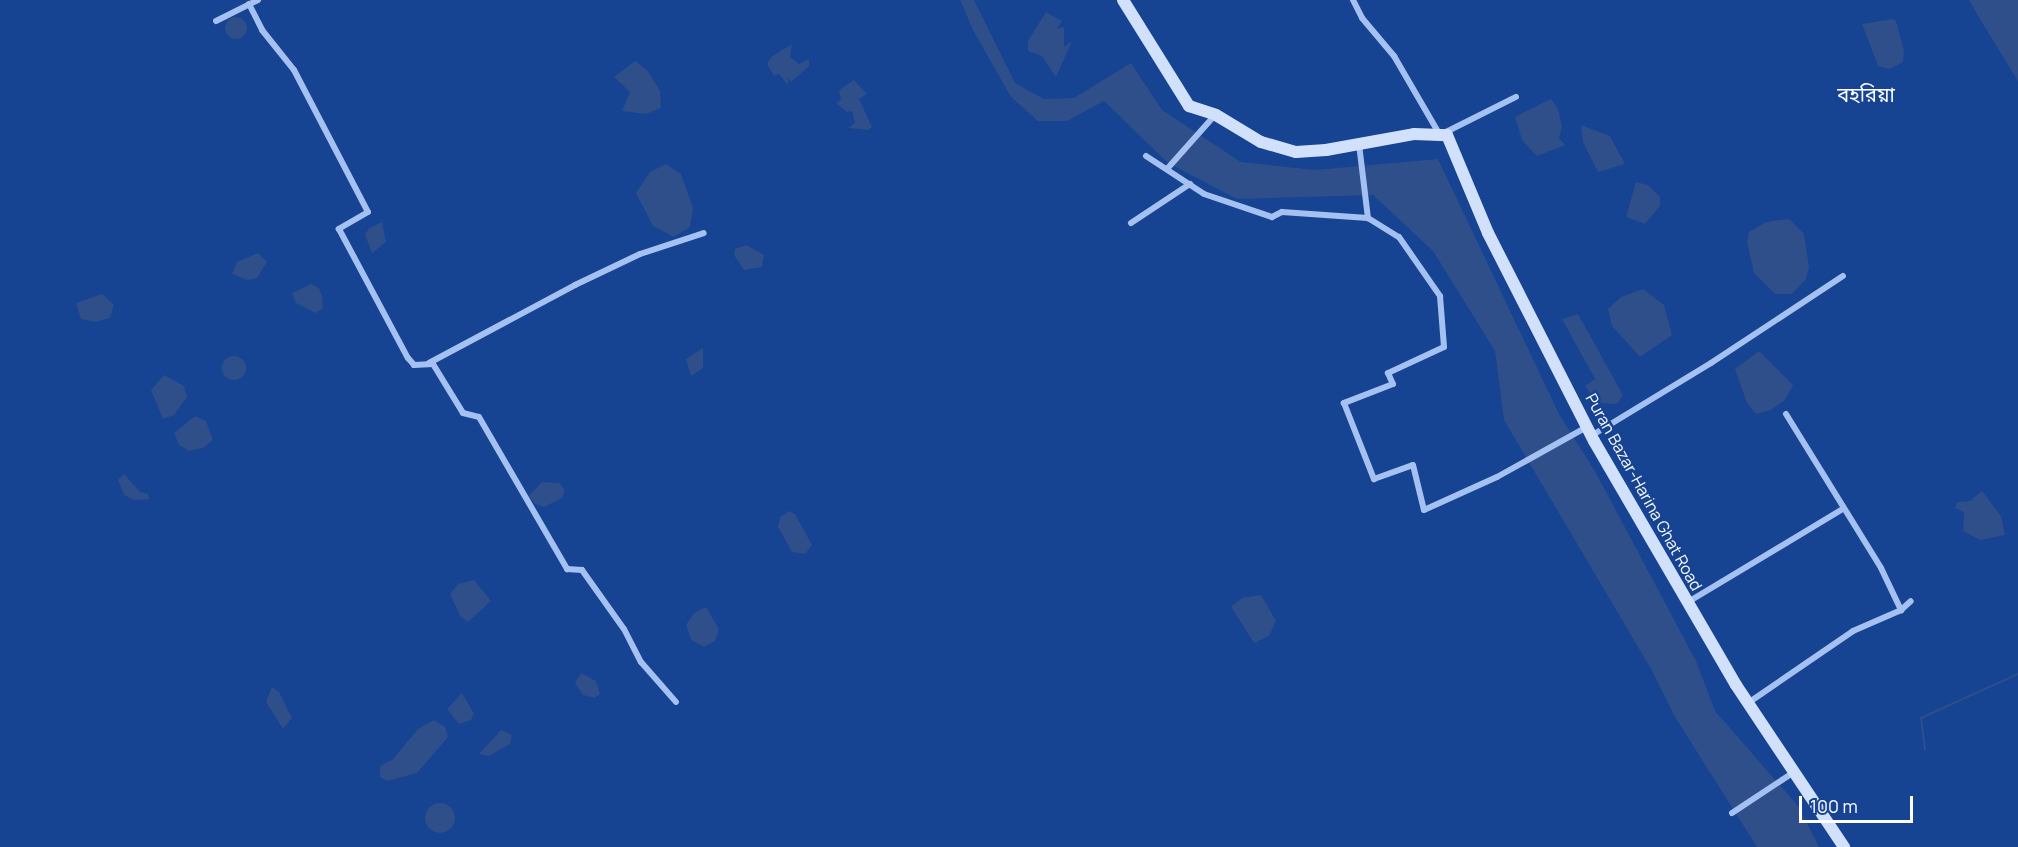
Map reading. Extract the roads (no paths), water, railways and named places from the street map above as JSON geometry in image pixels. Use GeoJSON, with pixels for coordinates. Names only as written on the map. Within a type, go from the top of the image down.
{"type":"FeatureCollection","features":[{"type":"Feature","properties":{"kind":"main road"},"geometry":{"type":"LineString","coordinates":[[1123,0],[1189,106],[1216,115],[1262,142],[1296,152],[1414,134],[1444,135]]}},
{"type":"Feature","properties":{"kind":"main road","name":"Puran Bazar-Harina Ghat Road"},"geometry":{"type":"LineString","coordinates":[[1444,135],[1488,232],[1589,431],[1748,703],[1844,847]]}},
{"type":"Feature","properties":{"kind":"street"},"geometry":{"type":"LineString","coordinates":[[216,21],[258,0]]}},
{"type":"Feature","properties":{"kind":"street"},"geometry":{"type":"LineString","coordinates":[[1353,0],[1362,18],[1394,56],[1444,135],[1516,97]]}},
{"type":"Feature","properties":{"kind":"street"},"geometry":{"type":"LineString","coordinates":[[249,4],[262,30],[294,70],[369,212],[339,229],[408,358],[414,365],[429,363],[575,285],[640,254],[704,233]]}},
{"type":"Feature","properties":{"kind":"street"},"geometry":{"type":"LineString","coordinates":[[1167,169],[1216,115]]}},
{"type":"Feature","properties":{"kind":"street"},"geometry":{"type":"LineString","coordinates":[[1359,143],[1368,218]]}},
{"type":"Feature","properties":{"kind":"street"},"geometry":{"type":"LineString","coordinates":[[1146,156],[1204,194],[1272,218],[1282,212],[1368,218],[1399,237],[1440,297],[1444,347],[1388,373],[1393,384],[1344,403],[1374,479],[1413,465],[1424,510],[1589,431],[1711,363],[1844,276]]}},
{"type":"Feature","properties":{"kind":"street"},"geometry":{"type":"LineString","coordinates":[[1131,223],[1190,184]]}},
{"type":"Feature","properties":{"kind":"street"},"geometry":{"type":"LineString","coordinates":[[429,363],[465,415],[479,417],[567,569],[582,570],[624,629],[641,662],[676,702]]}},
{"type":"Feature","properties":{"kind":"street"},"geometry":{"type":"LineString","coordinates":[[1786,414],[1881,568],[1900,610]]}},
{"type":"Feature","properties":{"kind":"street"},"geometry":{"type":"LineString","coordinates":[[1688,602],[1843,508]]}},
{"type":"Feature","properties":{"kind":"street"},"geometry":{"type":"LineString","coordinates":[[1748,703],[1853,631],[1900,610],[1911,601]]}},
{"type":"Feature","properties":{"kind":"street"},"geometry":{"type":"LineString","coordinates":[[1732,813],[1794,772]]}},
{"type":"Feature","properties":{"kind":"water"},"geometry":{"type":"Polygon","coordinates":[[[960,0],[974,0],[1015,83],[1044,99],[1074,98],[1131,63],[1162,110],[1241,162],[1315,170],[1438,159],[1559,414],[1596,473],[1696,661],[1715,711],[1798,806],[1819,847],[1757,847],[1675,717],[1651,669],[1504,420],[1495,351],[1433,251],[1373,195],[1237,199],[1168,163],[1104,101],[1067,121],[1038,121],[1011,97],[973,30],[960,0]]]}},
{"type":"Feature","properties":{"kind":"water"},"geometry":{"type":"Polygon","coordinates":[[[1969,0],[2018,0],[2018,81],[1981,21],[1969,0]]]}},
{"type":"Feature","properties":{"kind":"water"},"geometry":{"type":"Polygon","coordinates":[[[1046,12],[1062,21],[1057,29],[1064,27],[1064,47],[1072,41],[1056,77],[1042,56],[1028,51],[1028,41],[1046,12]]]}},
{"type":"Feature","properties":{"kind":"water"},"geometry":{"type":"Polygon","coordinates":[[[236,17],[244,20],[247,28],[244,36],[236,39],[228,36],[225,28],[228,20],[236,17]]]}},
{"type":"Feature","properties":{"kind":"water"},"geometry":{"type":"Polygon","coordinates":[[[1892,19],[1896,21],[1904,50],[1903,62],[1889,69],[1878,66],[1862,24],[1892,19]]]}},
{"type":"Feature","properties":{"kind":"water"},"geometry":{"type":"Polygon","coordinates":[[[792,44],[790,57],[799,64],[809,59],[809,66],[791,82],[788,78],[788,85],[779,74],[774,76],[767,64],[771,57],[792,44]]]}},
{"type":"Feature","properties":{"kind":"water"},"geometry":{"type":"Polygon","coordinates":[[[635,61],[647,70],[660,91],[661,108],[646,114],[622,111],[630,92],[614,77],[635,61]]]}},
{"type":"Feature","properties":{"kind":"water"},"geometry":{"type":"Polygon","coordinates":[[[854,80],[867,94],[859,99],[872,127],[868,130],[848,128],[855,123],[852,111],[847,112],[836,103],[841,100],[839,90],[854,80]]]}},
{"type":"Feature","properties":{"kind":"water"},"geometry":{"type":"Polygon","coordinates":[[[1551,99],[1558,109],[1562,127],[1559,138],[1565,145],[1537,156],[1522,140],[1515,117],[1551,99]]]}},
{"type":"Feature","properties":{"kind":"water"},"geometry":{"type":"Polygon","coordinates":[[[1581,125],[1610,136],[1625,164],[1598,172],[1583,142],[1581,125]]]}},
{"type":"Feature","properties":{"kind":"water"},"geometry":{"type":"Polygon","coordinates":[[[666,164],[681,174],[693,208],[690,227],[674,237],[653,226],[636,193],[650,172],[666,164]]]}},
{"type":"Feature","properties":{"kind":"water"},"geometry":{"type":"Polygon","coordinates":[[[1636,182],[1648,185],[1660,197],[1660,206],[1645,224],[1626,217],[1636,182]]]}},
{"type":"Feature","properties":{"kind":"water"},"geometry":{"type":"Polygon","coordinates":[[[1789,219],[1804,234],[1809,267],[1806,279],[1792,294],[1775,294],[1754,273],[1747,242],[1749,232],[1766,222],[1789,219]]]}},
{"type":"Feature","properties":{"kind":"water"},"geometry":{"type":"Polygon","coordinates":[[[382,222],[386,242],[372,253],[365,235],[369,228],[382,222]]]}},
{"type":"Feature","properties":{"kind":"water"},"geometry":{"type":"Polygon","coordinates":[[[746,245],[764,255],[762,267],[744,270],[734,255],[735,249],[746,245]]]}},
{"type":"Feature","properties":{"kind":"water"},"geometry":{"type":"Polygon","coordinates":[[[258,253],[267,262],[257,278],[247,280],[232,274],[237,262],[258,253]]]}},
{"type":"Feature","properties":{"kind":"water"},"geometry":{"type":"Polygon","coordinates":[[[311,284],[319,288],[322,296],[323,308],[316,313],[296,303],[292,293],[311,284]]]}},
{"type":"Feature","properties":{"kind":"water"},"geometry":{"type":"Polygon","coordinates":[[[1643,289],[1664,305],[1672,335],[1640,357],[1612,326],[1608,309],[1621,297],[1643,289]]]}},
{"type":"Feature","properties":{"kind":"water"},"geometry":{"type":"Polygon","coordinates":[[[102,294],[114,305],[110,318],[96,322],[81,319],[76,303],[102,294]]]}},
{"type":"Feature","properties":{"kind":"water"},"geometry":{"type":"Polygon","coordinates":[[[1578,314],[1623,395],[1617,404],[1597,403],[1585,386],[1595,379],[1562,319],[1578,314]]]}},
{"type":"Feature","properties":{"kind":"water"},"geometry":{"type":"Polygon","coordinates":[[[703,348],[703,368],[691,376],[686,359],[703,348]]]}},
{"type":"Feature","properties":{"kind":"water"},"geometry":{"type":"Polygon","coordinates":[[[1759,351],[1793,385],[1785,400],[1771,410],[1756,414],[1747,403],[1735,369],[1759,351]]]}},
{"type":"Feature","properties":{"kind":"water"},"geometry":{"type":"Polygon","coordinates":[[[234,356],[239,357],[245,363],[245,373],[239,379],[234,380],[229,379],[223,373],[222,368],[223,363],[229,357],[234,356]]]}},
{"type":"Feature","properties":{"kind":"water"},"geometry":{"type":"Polygon","coordinates":[[[164,375],[184,386],[187,397],[174,415],[163,419],[151,390],[164,375]]]}},
{"type":"Feature","properties":{"kind":"water"},"geometry":{"type":"Polygon","coordinates":[[[195,416],[206,421],[213,440],[203,448],[189,451],[179,445],[174,433],[195,416]]]}},
{"type":"Feature","properties":{"kind":"water"},"geometry":{"type":"Polygon","coordinates":[[[124,474],[140,492],[148,494],[149,499],[134,500],[124,495],[118,480],[124,474]]]}},
{"type":"Feature","properties":{"kind":"water"},"geometry":{"type":"Polygon","coordinates":[[[542,482],[560,483],[565,491],[562,498],[544,507],[535,504],[529,496],[542,482]]]}},
{"type":"Feature","properties":{"kind":"water"},"geometry":{"type":"Polygon","coordinates":[[[1982,491],[2001,516],[2005,535],[1980,540],[1963,531],[1964,512],[1955,508],[1957,502],[1970,501],[1982,491]]]}},
{"type":"Feature","properties":{"kind":"water"},"geometry":{"type":"Polygon","coordinates":[[[789,511],[795,514],[812,545],[805,554],[792,552],[778,527],[780,517],[789,511]]]}},
{"type":"Feature","properties":{"kind":"water"},"geometry":{"type":"Polygon","coordinates":[[[474,580],[491,601],[468,622],[460,616],[450,594],[458,584],[474,580]]]}},
{"type":"Feature","properties":{"kind":"water"},"geometry":{"type":"Polygon","coordinates":[[[1261,595],[1276,621],[1269,636],[1254,643],[1231,607],[1242,598],[1261,595]]]}},
{"type":"Feature","properties":{"kind":"water"},"geometry":{"type":"Polygon","coordinates":[[[706,607],[719,629],[715,641],[704,647],[691,640],[686,625],[694,613],[706,607]]]}},
{"type":"Feature","properties":{"kind":"water"},"geometry":{"type":"Polygon","coordinates":[[[581,673],[596,681],[600,694],[595,698],[583,695],[575,683],[581,673]]]}},
{"type":"Feature","properties":{"kind":"water"},"geometry":{"type":"Polygon","coordinates":[[[272,687],[279,692],[292,718],[283,729],[266,702],[272,687]]]}},
{"type":"Feature","properties":{"kind":"water"},"geometry":{"type":"Polygon","coordinates":[[[462,693],[474,714],[471,720],[459,724],[447,709],[462,693]]]}},
{"type":"Feature","properties":{"kind":"water"},"geometry":{"type":"Polygon","coordinates":[[[434,720],[445,727],[448,737],[417,773],[387,781],[380,777],[380,766],[392,760],[418,729],[434,720]]]}},
{"type":"Feature","properties":{"kind":"water"},"geometry":{"type":"Polygon","coordinates":[[[501,730],[512,735],[510,744],[489,756],[479,754],[501,730]]]}},
{"type":"Feature","properties":{"kind":"water"},"geometry":{"type":"Polygon","coordinates":[[[440,803],[446,804],[454,812],[454,824],[446,832],[440,833],[434,832],[426,824],[425,818],[426,812],[434,804],[440,803]]]}},
{"type":"Feature","properties":{"kind":"waterway"},"geometry":{"type":"LineString","coordinates":[[1925,750],[1921,718],[2018,674]]}},
{"type":"Feature","properties":{"kind":"district","name":"বহরিয়া"},"geometry":{"type":"Point","coordinates":[1866,94]}}]}
